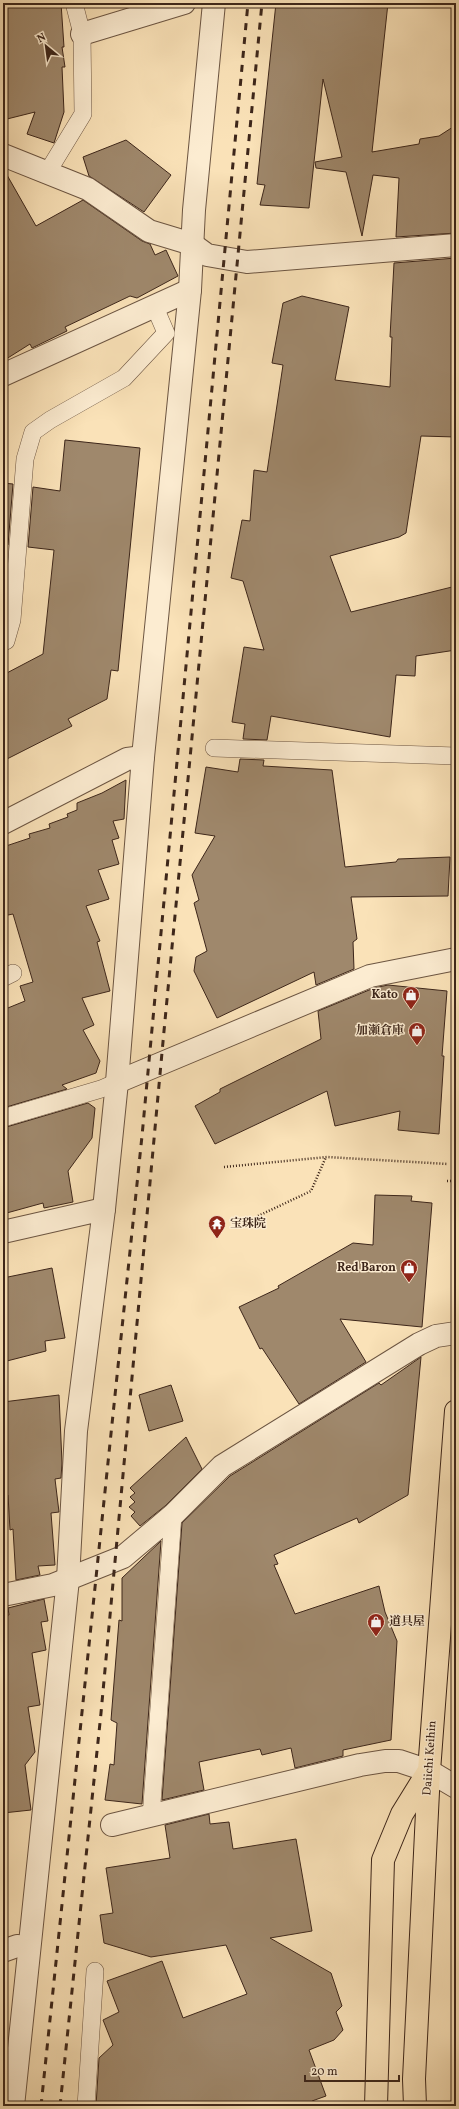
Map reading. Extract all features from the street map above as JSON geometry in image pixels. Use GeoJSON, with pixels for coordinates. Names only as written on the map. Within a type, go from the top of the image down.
{"type":"FeatureCollection","features":[{"type":"Feature","properties":{"kind":"highway","name":"Daiichi Keihin"},"geometry":{"type":"LineString","coordinates":[[414,2106],[414,2079],[429,1771],[456,1411]]}},
{"type":"Feature","properties":{"kind":"highway"},"geometry":{"type":"LineString","coordinates":[[376,2106],[384,1860],[402,1814],[429,1771]]}},
{"type":"Feature","properties":{"kind":"street"},"geometry":{"type":"LineString","coordinates":[[82,34],[184,3]]}},
{"type":"Feature","properties":{"kind":"street"},"geometry":{"type":"LineString","coordinates":[[13,2106],[10,2069],[28,1947],[68,1579],[76,1431],[104,1209],[117,1082],[143,757],[190,290],[193,254],[192,244],[214,3]]}},
{"type":"Feature","properties":{"kind":"street"},"geometry":{"type":"LineString","coordinates":[[3,155],[88,189],[149,232],[192,244],[208,255],[247,262],[456,245]]}},
{"type":"Feature","properties":{"kind":"street"},"geometry":{"type":"LineString","coordinates":[[3,375],[154,305],[190,290]]}},
{"type":"Feature","properties":{"kind":"street"},"geometry":{"type":"LineString","coordinates":[[3,823],[127,759],[143,757]]}},
{"type":"Feature","properties":{"kind":"street"},"geometry":{"type":"LineString","coordinates":[[117,1082],[370,976],[456,959]]}},
{"type":"Feature","properties":{"kind":"street"},"geometry":{"type":"LineString","coordinates":[[3,1232],[104,1209]]}},
{"type":"Feature","properties":{"kind":"street"},"geometry":{"type":"LineString","coordinates":[[3,1595],[53,1585],[123,1557],[173,1515],[222,1466],[418,1344],[436,1336],[456,1333]]}},
{"type":"Feature","properties":{"kind":"street"},"geometry":{"type":"LineString","coordinates":[[112,1825],[151,1817],[360,1765],[385,1761],[399,1761],[429,1771],[456,1787]]}},
{"type":"Feature","properties":{"kind":"street"},"geometry":{"type":"LineString","coordinates":[[3,1950],[17,1946],[28,1947]]}},
{"type":"Feature","properties":{"kind":"lane"},"geometry":{"type":"LineString","coordinates":[[47,173],[84,114],[82,34],[74,3]]}},
{"type":"Feature","properties":{"kind":"lane"},"geometry":{"type":"LineString","coordinates":[[3,642],[6,641],[12,620],[25,459],[33,432],[50,420],[124,378],[166,333],[154,305]]}},
{"type":"Feature","properties":{"kind":"lane"},"geometry":{"type":"LineString","coordinates":[[214,748],[456,756]]}},
{"type":"Feature","properties":{"kind":"lane"},"geometry":{"type":"LineString","coordinates":[[3,1118],[101,1089],[117,1082]]}},
{"type":"Feature","properties":{"kind":"lane"},"geometry":{"type":"LineString","coordinates":[[151,1817],[173,1515]]}},
{"type":"Feature","properties":{"kind":"lane"},"geometry":{"type":"LineString","coordinates":[[86,2106],[95,1971]]}},
{"type":"Feature","properties":{"kind":"path"},"geometry":{"type":"LineString","coordinates":[[447,1181],[452,1181],[456,1132]]}},
{"type":"Feature","properties":{"kind":"path"},"geometry":{"type":"LineString","coordinates":[[224,1167],[327,1157],[448,1164]]}},
{"type":"Feature","properties":{"kind":"path"},"geometry":{"type":"LineString","coordinates":[[258,1216],[311,1191],[327,1157]]}},
{"type":"Feature","properties":{"kind":"building"},"geometry":{"type":"Polygon","coordinates":[[[3,3],[61,3],[64,47],[62,47],[65,67],[62,67],[64,112],[54,143],[27,134],[35,112],[3,120],[3,3]]]}},
{"type":"Feature","properties":{"kind":"building"},"geometry":{"type":"Polygon","coordinates":[[[276,3],[388,3],[372,152],[419,144],[420,139],[439,136],[456,125],[456,233],[396,237],[399,178],[373,175],[362,236],[346,172],[316,168],[315,162],[342,157],[323,79],[309,208],[260,205],[265,185],[257,184],[276,3]]]}},
{"type":"Feature","properties":{"kind":"building"},"geometry":{"type":"Polygon","coordinates":[[[126,140],[171,175],[144,212],[89,176],[83,157],[126,140]]]}},
{"type":"Feature","properties":{"kind":"building"},"geometry":{"type":"Polygon","coordinates":[[[3,168],[36,226],[83,200],[142,241],[150,244],[155,255],[166,250],[178,276],[137,298],[130,296],[65,327],[67,331],[32,348],[30,344],[3,361],[3,168]]]}},
{"type":"Feature","properties":{"kind":"building"},"geometry":{"type":"Polygon","coordinates":[[[456,258],[456,437],[421,436],[406,533],[399,537],[330,556],[351,612],[456,586],[456,650],[416,656],[415,676],[396,675],[390,737],[271,716],[267,740],[243,739],[245,724],[232,722],[244,647],[264,650],[243,581],[231,578],[242,520],[250,521],[254,470],[267,472],[283,365],[272,363],[283,303],[302,296],[349,307],[335,380],[390,387],[392,337],[390,337],[394,263],[456,258]]]}},
{"type":"Feature","properties":{"kind":"building"},"geometry":{"type":"Polygon","coordinates":[[[65,440],[140,448],[118,671],[111,670],[107,699],[68,719],[72,726],[3,761],[3,675],[43,654],[54,550],[28,547],[33,487],[60,491],[65,440]]]}},
{"type":"Feature","properties":{"kind":"building"},"geometry":{"type":"Polygon","coordinates":[[[3,483],[13,484],[8,545],[3,544],[3,483]]]}},
{"type":"Feature","properties":{"kind":"building"},"geometry":{"type":"Polygon","coordinates":[[[240,759],[264,760],[263,766],[332,770],[345,867],[396,862],[398,859],[450,857],[448,896],[351,897],[357,939],[353,942],[354,969],[316,985],[314,972],[217,1018],[194,971],[196,957],[207,951],[194,903],[199,900],[192,875],[215,836],[195,833],[206,767],[238,772],[240,759]]]}},
{"type":"Feature","properties":{"kind":"building"},"geometry":{"type":"Polygon","coordinates":[[[126,780],[124,819],[113,821],[119,838],[112,840],[119,864],[98,870],[109,899],[86,906],[100,941],[97,942],[110,991],[82,998],[94,1025],[83,1030],[100,1061],[96,1073],[62,1085],[67,1089],[3,1108],[3,1010],[25,1001],[20,986],[33,982],[13,914],[3,916],[3,847],[30,838],[29,834],[50,828],[49,824],[68,817],[67,814],[77,810],[77,803],[102,793],[126,780]]]}},
{"type":"Feature","properties":{"kind":"building"},"geometry":{"type":"Polygon","coordinates":[[[388,985],[447,991],[442,1056],[444,1056],[439,1134],[398,1130],[400,1111],[335,1126],[327,1091],[215,1144],[195,1106],[220,1092],[220,1089],[321,1039],[318,1011],[374,988],[388,985]]]}},
{"type":"Feature","properties":{"kind":"building"},"geometry":{"type":"Polygon","coordinates":[[[88,1103],[95,1108],[92,1138],[68,1171],[73,1202],[44,1208],[43,1203],[3,1214],[3,1128],[88,1103]]]}},
{"type":"Feature","properties":{"kind":"building"},"geometry":{"type":"Polygon","coordinates":[[[375,1195],[412,1196],[411,1201],[432,1203],[422,1327],[340,1319],[366,1362],[299,1404],[262,1348],[260,1349],[239,1307],[279,1288],[278,1286],[353,1243],[373,1245],[375,1195]]]}},
{"type":"Feature","properties":{"kind":"building"},"geometry":{"type":"Polygon","coordinates":[[[52,1268],[65,1338],[45,1341],[46,1351],[3,1362],[3,1278],[52,1268]]]}},
{"type":"Feature","properties":{"kind":"building"},"geometry":{"type":"Polygon","coordinates":[[[421,1357],[408,1495],[359,1523],[357,1518],[274,1555],[278,1564],[274,1565],[295,1614],[379,1586],[385,1612],[397,1641],[391,1740],[343,1750],[343,1756],[295,1768],[291,1748],[262,1755],[260,1749],[199,1762],[204,1790],[162,1800],[182,1523],[230,1476],[379,1383],[381,1385],[421,1357]]]}},
{"type":"Feature","properties":{"kind":"building"},"geometry":{"type":"Polygon","coordinates":[[[171,1385],[183,1421],[149,1431],[139,1395],[171,1385]]]}},
{"type":"Feature","properties":{"kind":"building"},"geometry":{"type":"Polygon","coordinates":[[[59,1395],[62,1463],[61,1478],[55,1479],[59,1512],[51,1513],[55,1565],[38,1566],[40,1575],[16,1580],[13,1529],[10,1530],[8,1495],[6,1495],[3,1402],[59,1395]]]}},
{"type":"Feature","properties":{"kind":"building"},"geometry":{"type":"Polygon","coordinates":[[[186,1437],[202,1469],[165,1506],[140,1526],[131,1516],[135,1512],[129,1507],[135,1502],[130,1497],[135,1493],[130,1488],[186,1437]]]}},
{"type":"Feature","properties":{"kind":"building"},"geometry":{"type":"Polygon","coordinates":[[[161,1541],[142,1804],[105,1800],[110,1764],[114,1765],[117,1723],[111,1720],[119,1620],[122,1621],[122,1578],[161,1541]]]}},
{"type":"Feature","properties":{"kind":"building"},"geometry":{"type":"Polygon","coordinates":[[[44,1599],[48,1621],[41,1622],[46,1650],[32,1653],[40,1705],[28,1707],[35,1752],[25,1765],[31,1810],[3,1813],[3,1616],[9,1615],[8,1608],[44,1599]]]}},
{"type":"Feature","properties":{"kind":"building"},"geometry":{"type":"Polygon","coordinates":[[[209,1814],[210,1824],[229,1822],[233,1849],[296,1839],[312,1931],[270,1938],[331,1973],[342,2006],[336,2012],[343,2030],[334,2040],[309,2050],[326,2096],[312,2101],[314,2106],[96,2106],[99,2058],[113,2045],[103,2020],[119,2012],[107,1981],[162,1961],[183,2018],[247,1994],[226,1945],[151,1957],[104,1943],[100,1915],[113,1913],[106,1868],[170,1858],[165,1825],[209,1814]]]}},
{"type":"Feature","properties":{"kind":"railway"},"geometry":{"type":"LineString","coordinates":[[41,2106],[142,1136],[248,3]]}},
{"type":"Feature","properties":{"kind":"railway"},"geometry":{"type":"LineString","coordinates":[[60,2106],[101,1713],[164,1031],[262,3]]}},
{"type":"Feature","properties":{"kind":"place","name":"Kato"},"geometry":{"type":"Point","coordinates":[411,1010]}},
{"type":"Feature","properties":{"kind":"place","name":"加瀬倉庫"},"geometry":{"type":"Point","coordinates":[417,1046]}},
{"type":"Feature","properties":{"kind":"place","name":"宝珠院"},"geometry":{"type":"Point","coordinates":[217,1239]}},
{"type":"Feature","properties":{"kind":"place","name":"Red Baron"},"geometry":{"type":"Point","coordinates":[409,1283]}},
{"type":"Feature","properties":{"kind":"place","name":"道具屋"},"geometry":{"type":"Point","coordinates":[376,1637]}}]}
